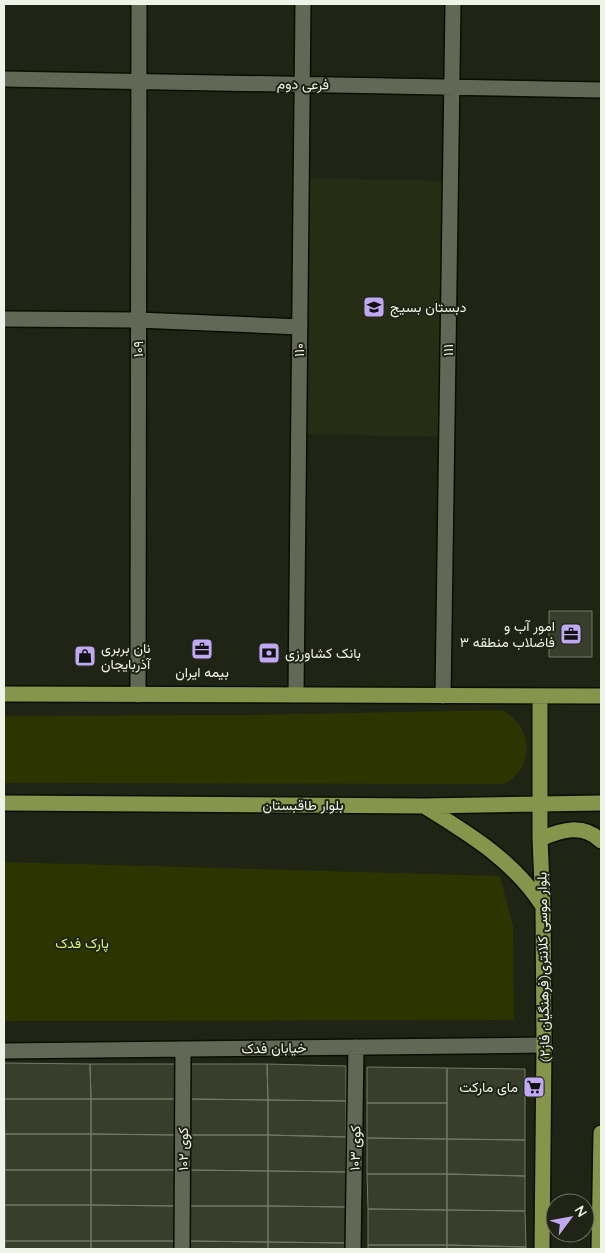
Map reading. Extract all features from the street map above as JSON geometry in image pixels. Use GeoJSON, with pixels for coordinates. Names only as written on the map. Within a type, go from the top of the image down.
{"type":"FeatureCollection","features":[{"type":"Feature","properties":{"kind":"main road"},"geometry":{"type":"LineString","coordinates":[[4,694],[601,696]]}},
{"type":"Feature","properties":{"kind":"main road","name":"بلوار موسی کلانتری(فرهنگیان فاز۲)"},"geometry":{"type":"LineString","coordinates":[[540,696],[540,840],[544,907],[542,1249]]}},
{"type":"Feature","properties":{"kind":"main road","name":"بلوار طاقبستان"},"geometry":{"type":"LineString","coordinates":[[4,803],[424,806],[601,803]]}},
{"type":"Feature","properties":{"kind":"main road"},"geometry":{"type":"LineString","coordinates":[[424,806],[496,853],[532,888],[544,907]]}},
{"type":"Feature","properties":{"kind":"main road"},"geometry":{"type":"LineString","coordinates":[[540,840],[557,832],[577,830],[592,832],[601,841]]}},
{"type":"Feature","properties":{"kind":"main road"},"geometry":{"type":"LineString","coordinates":[[599,1249],[601,1133]]}},
{"type":"Feature","properties":{"kind":"street","name":"۱۰۹"},"geometry":{"type":"LineString","coordinates":[[138,695],[139,4]]}},
{"type":"Feature","properties":{"kind":"street","name":"۱۱۰"},"geometry":{"type":"LineString","coordinates":[[296,695],[303,4]]}},
{"type":"Feature","properties":{"kind":"street","name":"۱۱۱"},"geometry":{"type":"LineString","coordinates":[[443,696],[453,4]]}},
{"type":"Feature","properties":{"kind":"street","name":"فرعی دوم"},"geometry":{"type":"LineString","coordinates":[[4,79],[601,90]]}},
{"type":"Feature","properties":{"kind":"street"},"geometry":{"type":"LineString","coordinates":[[4,320],[138,320],[300,327]]}},
{"type":"Feature","properties":{"kind":"street","name":"خیابان فدک"},"geometry":{"type":"LineString","coordinates":[[4,1051],[544,1045]]}},
{"type":"Feature","properties":{"kind":"street","name":"کوی ۱۰۳"},"geometry":{"type":"LineString","coordinates":[[353,1249],[356,1047]]}},
{"type":"Feature","properties":{"kind":"street","name":"کوی ۱۰۲"},"geometry":{"type":"LineString","coordinates":[[182,1249],[183,1049]]}},
{"type":"Feature","properties":{"kind":"shaded area","name":"دبستان بسیج"},"geometry":{"type":"Polygon","coordinates":[[[307,178],[444,181],[441,437],[304,434],[307,178]]]}},
{"type":"Feature","properties":{"kind":"green space"},"geometry":{"type":"Polygon","coordinates":[[[502,710],[520,726],[525,736],[527,747],[526,758],[522,768],[504,784],[4,783],[4,716],[252,715],[502,710]]]}},
{"type":"Feature","properties":{"kind":"green space","name":"پارک فدک"},"geometry":{"type":"Polygon","coordinates":[[[4,862],[500,876],[513,926],[514,1020],[4,1021],[4,862]]]}},
{"type":"Feature","properties":{"kind":"building","name":"امور آب و فاضلاب منطقه ۳"},"geometry":{"type":"Polygon","coordinates":[[[549,611],[592,611],[592,657],[549,657],[549,611]]]}},
{"type":"Feature","properties":{"kind":"building"},"geometry":{"type":"Polygon","coordinates":[[[4,1063],[90,1064],[91,1099],[4,1099],[4,1063]]]}},
{"type":"Feature","properties":{"kind":"building"},"geometry":{"type":"Polygon","coordinates":[[[90,1064],[176,1064],[176,1099],[91,1099],[90,1064]]]}},
{"type":"Feature","properties":{"kind":"building"},"geometry":{"type":"Polygon","coordinates":[[[188,1064],[267,1064],[268,1100],[188,1099],[188,1064]]]}},
{"type":"Feature","properties":{"kind":"building"},"geometry":{"type":"Polygon","coordinates":[[[267,1064],[346,1066],[346,1101],[268,1100],[267,1064]]]}},
{"type":"Feature","properties":{"kind":"building"},"geometry":{"type":"Polygon","coordinates":[[[367,1067],[447,1068],[447,1103],[367,1103],[367,1067]]]}},
{"type":"Feature","properties":{"kind":"building"},"geometry":{"type":"Polygon","coordinates":[[[447,1068],[525,1069],[525,1140],[447,1139],[447,1068]]]}},
{"type":"Feature","properties":{"kind":"building"},"geometry":{"type":"Polygon","coordinates":[[[4,1099],[91,1099],[91,1134],[5,1134],[4,1099]]]}},
{"type":"Feature","properties":{"kind":"building"},"geometry":{"type":"Polygon","coordinates":[[[91,1099],[176,1099],[177,1135],[91,1134],[91,1099]]]}},
{"type":"Feature","properties":{"kind":"building"},"geometry":{"type":"Polygon","coordinates":[[[188,1099],[268,1100],[268,1135],[188,1135],[188,1099]]]}},
{"type":"Feature","properties":{"kind":"building"},"geometry":{"type":"Polygon","coordinates":[[[268,1100],[346,1101],[346,1137],[268,1135],[268,1100]]]}},
{"type":"Feature","properties":{"kind":"building"},"geometry":{"type":"Polygon","coordinates":[[[367,1103],[447,1103],[447,1139],[367,1138],[367,1103]]]}},
{"type":"Feature","properties":{"kind":"building"},"geometry":{"type":"Polygon","coordinates":[[[5,1134],[91,1134],[91,1170],[5,1170],[5,1134]]]}},
{"type":"Feature","properties":{"kind":"building"},"geometry":{"type":"Polygon","coordinates":[[[91,1134],[177,1135],[177,1170],[91,1170],[91,1134]]]}},
{"type":"Feature","properties":{"kind":"building"},"geometry":{"type":"Polygon","coordinates":[[[188,1135],[268,1135],[268,1171],[188,1170],[188,1135]]]}},
{"type":"Feature","properties":{"kind":"building"},"geometry":{"type":"Polygon","coordinates":[[[268,1135],[346,1137],[346,1172],[268,1171],[268,1135]]]}},
{"type":"Feature","properties":{"kind":"building"},"geometry":{"type":"Polygon","coordinates":[[[367,1138],[447,1139],[447,1174],[367,1174],[367,1138]]]}},
{"type":"Feature","properties":{"kind":"building"},"geometry":{"type":"Polygon","coordinates":[[[447,1139],[525,1140],[525,1176],[447,1174],[447,1139]]]}},
{"type":"Feature","properties":{"kind":"building"},"geometry":{"type":"Polygon","coordinates":[[[5,1170],[91,1170],[91,1205],[5,1205],[5,1170]]]}},
{"type":"Feature","properties":{"kind":"building"},"geometry":{"type":"Polygon","coordinates":[[[91,1170],[177,1170],[177,1206],[91,1205],[91,1170]]]}},
{"type":"Feature","properties":{"kind":"building"},"geometry":{"type":"Polygon","coordinates":[[[188,1170],[268,1171],[268,1206],[188,1206],[188,1170]]]}},
{"type":"Feature","properties":{"kind":"building"},"geometry":{"type":"Polygon","coordinates":[[[268,1171],[346,1172],[346,1207],[268,1206],[268,1171]]]}},
{"type":"Feature","properties":{"kind":"building"},"geometry":{"type":"Polygon","coordinates":[[[367,1174],[447,1174],[447,1210],[368,1209],[367,1174]]]}},
{"type":"Feature","properties":{"kind":"building"},"geometry":{"type":"Polygon","coordinates":[[[447,1174],[525,1176],[525,1211],[447,1210],[447,1174]]]}},
{"type":"Feature","properties":{"kind":"building"},"geometry":{"type":"Polygon","coordinates":[[[5,1205],[91,1205],[91,1241],[5,1241],[5,1205]]]}},
{"type":"Feature","properties":{"kind":"building"},"geometry":{"type":"Polygon","coordinates":[[[91,1205],[177,1206],[177,1241],[91,1241],[91,1205]]]}},
{"type":"Feature","properties":{"kind":"building"},"geometry":{"type":"Polygon","coordinates":[[[188,1206],[268,1206],[268,1242],[188,1241],[188,1206]]]}},
{"type":"Feature","properties":{"kind":"building"},"geometry":{"type":"Polygon","coordinates":[[[268,1206],[346,1207],[346,1243],[268,1242],[268,1206]]]}},
{"type":"Feature","properties":{"kind":"building"},"geometry":{"type":"Polygon","coordinates":[[[368,1209],[447,1210],[447,1245],[368,1245],[368,1209]]]}},
{"type":"Feature","properties":{"kind":"building"},"geometry":{"type":"Polygon","coordinates":[[[447,1210],[525,1211],[526,1247],[447,1245],[447,1210]]]}},
{"type":"Feature","properties":{"kind":"building"},"geometry":{"type":"Polygon","coordinates":[[[5,1241],[91,1241],[91,1249],[5,1249],[5,1241]]]}},
{"type":"Feature","properties":{"kind":"building"},"geometry":{"type":"Polygon","coordinates":[[[91,1241],[177,1241],[177,1249],[91,1249],[91,1241]]]}},
{"type":"Feature","properties":{"kind":"building"},"geometry":{"type":"Polygon","coordinates":[[[188,1241],[268,1242],[268,1249],[188,1249],[188,1241]]]}},
{"type":"Feature","properties":{"kind":"building"},"geometry":{"type":"Polygon","coordinates":[[[268,1242],[346,1243],[346,1249],[268,1249],[268,1242]]]}},
{"type":"Feature","properties":{"kind":"building"},"geometry":{"type":"Polygon","coordinates":[[[368,1245],[447,1245],[447,1249],[368,1249],[368,1245]]]}},
{"type":"Feature","properties":{"kind":"building"},"geometry":{"type":"Polygon","coordinates":[[[447,1245],[526,1247],[526,1249],[447,1249],[447,1245]]]}},
{"type":"Feature","properties":{"kind":"place","name":"دبستان بسیج"},"geometry":{"type":"Point","coordinates":[374,307]}},
{"type":"Feature","properties":{"kind":"place","name":"امور آب و فاضلاب منطقه ۳"},"geometry":{"type":"Point","coordinates":[571,634]}},
{"type":"Feature","properties":{"kind":"place","name":"بیمه ایران"},"geometry":{"type":"Point","coordinates":[202,649]}},
{"type":"Feature","properties":{"kind":"place","name":"بانک کشاورزی"},"geometry":{"type":"Point","coordinates":[269,653]}},
{"type":"Feature","properties":{"kind":"place","name":"نان بربری آذربایجان"},"geometry":{"type":"Point","coordinates":[85,656]}},
{"type":"Feature","properties":{"kind":"place","name":"مای مارکت"},"geometry":{"type":"Point","coordinates":[534,1087]}}]}
